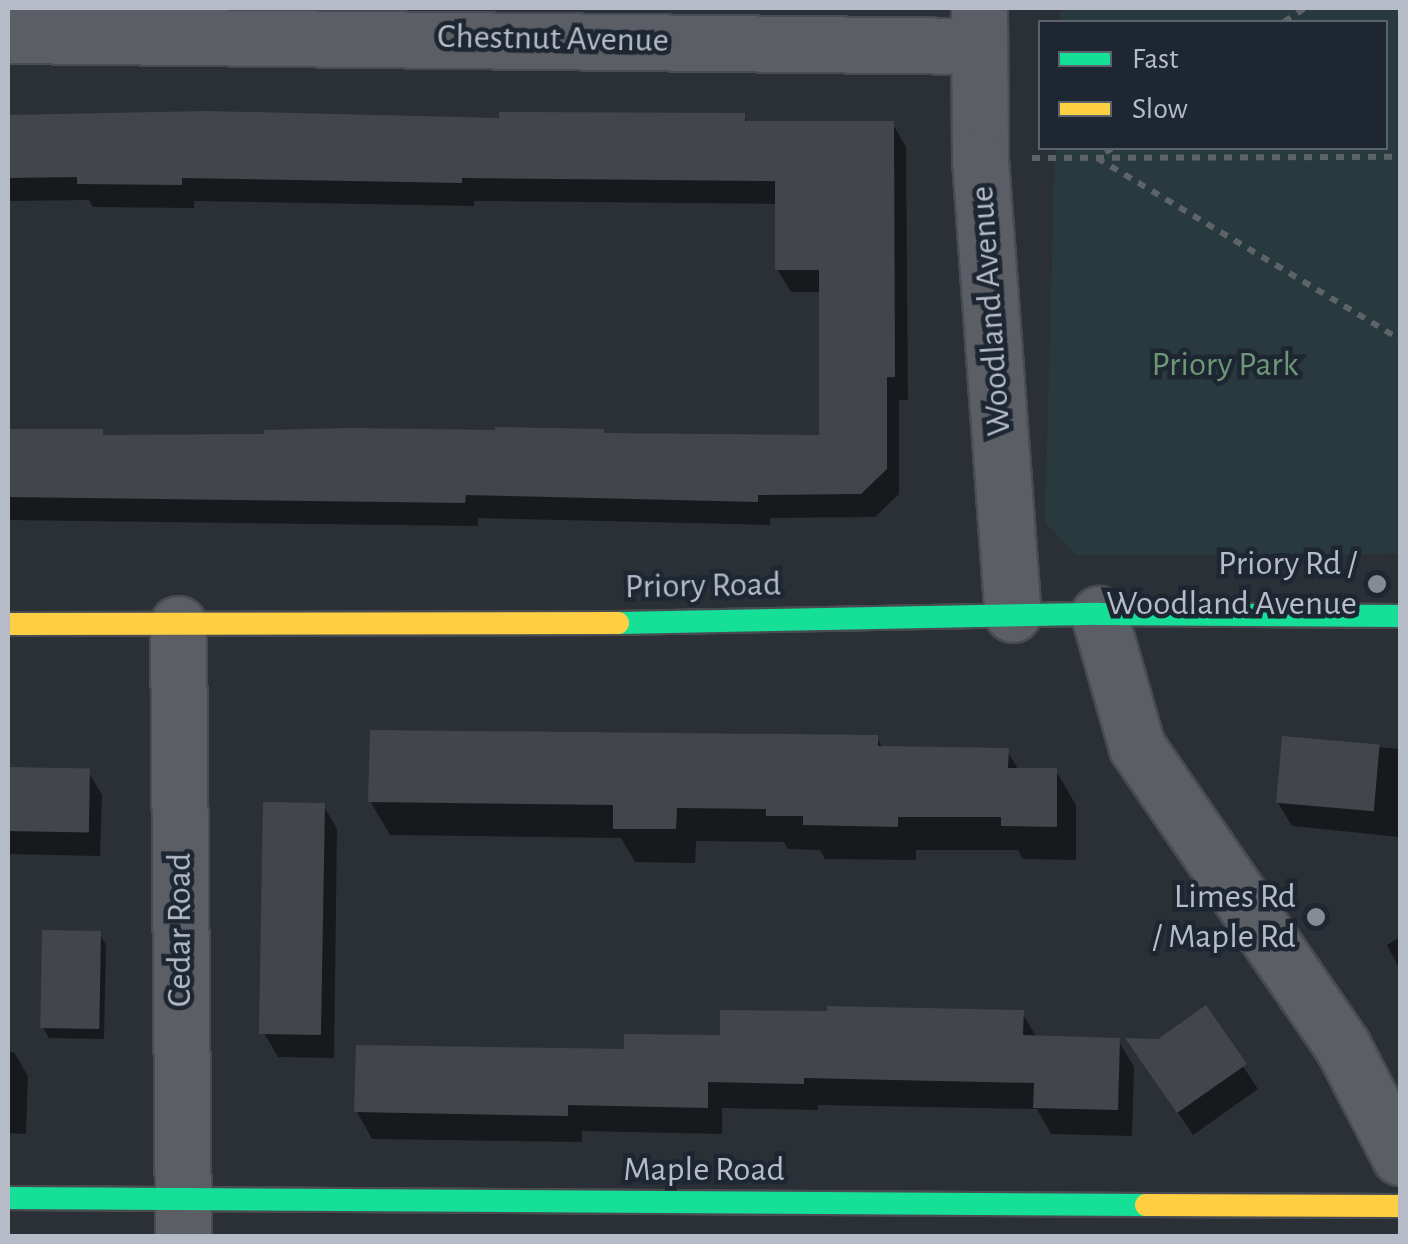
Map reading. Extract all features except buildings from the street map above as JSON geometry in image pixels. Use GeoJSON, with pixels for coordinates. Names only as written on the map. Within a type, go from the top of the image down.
{"type":"FeatureCollection","features":[{"type":"Feature","properties":{"kind":"main road","name":"Priory Road"},"geometry":{"type":"LineString","coordinates":[[8,624],[654,623],[1013,614],[1400,616]]}},
{"type":"Feature","properties":{"kind":"main road","name":"Maple Road"},"geometry":{"type":"LineString","coordinates":[[8,1198],[182,1216],[536,1204],[1400,1206]]}},
{"type":"Feature","properties":{"kind":"street","name":"Chestnut Avenue"},"geometry":{"type":"LineString","coordinates":[[8,35],[330,22],[979,26]]}},
{"type":"Feature","properties":{"kind":"street","name":"Woodland Avenue"},"geometry":{"type":"LineString","coordinates":[[979,26],[980,158],[1013,614]]}},
{"type":"Feature","properties":{"kind":"street"},"geometry":{"type":"LineString","coordinates":[[1099,614],[1137,747],[1220,862],[1343,1047],[1400,1157]]}},
{"type":"Feature","properties":{"kind":"street","name":"Cedar Road"},"geometry":{"type":"LineString","coordinates":[[178,624],[182,1216]]}},
{"type":"Feature","properties":{"kind":"path"},"geometry":{"type":"LineString","coordinates":[[1097,158],[1109,150]]}},
{"type":"Feature","properties":{"kind":"path"},"geometry":{"type":"LineString","coordinates":[[980,158],[1400,157]]}},
{"type":"Feature","properties":{"kind":"path"},"geometry":{"type":"LineString","coordinates":[[1097,158],[1400,339]]}},
{"type":"Feature","properties":{"kind":"green space","name":"Priory Park"},"geometry":{"type":"Polygon","coordinates":[[[1061,8],[1400,8],[1400,554],[1076,555],[1045,522],[1055,150],[1388,150],[1388,20],[1060,20],[1061,8]]]}},
{"type":"Feature","properties":{"kind":"traffic: fast"},"geometry":{"type":"LineString","coordinates":[[618,623],[1099,614],[1400,616]]}},
{"type":"Feature","properties":{"kind":"traffic: fast"},"geometry":{"type":"LineString","coordinates":[[8,1198],[1146,1205]]}},
{"type":"Feature","properties":{"kind":"traffic: slow"},"geometry":{"type":"LineString","coordinates":[[8,624],[618,623]]}},
{"type":"Feature","properties":{"kind":"traffic: slow"},"geometry":{"type":"LineString","coordinates":[[1146,1205],[1400,1206]]}},
{"type":"Feature","properties":{"kind":"place","name":"Priory Rd / Woodland Avenue"},"geometry":{"type":"Point","coordinates":[1377,584]}},
{"type":"Feature","properties":{"kind":"place","name":"Limes Rd / Maple Rd"},"geometry":{"type":"Point","coordinates":[1316,917]}}]}
